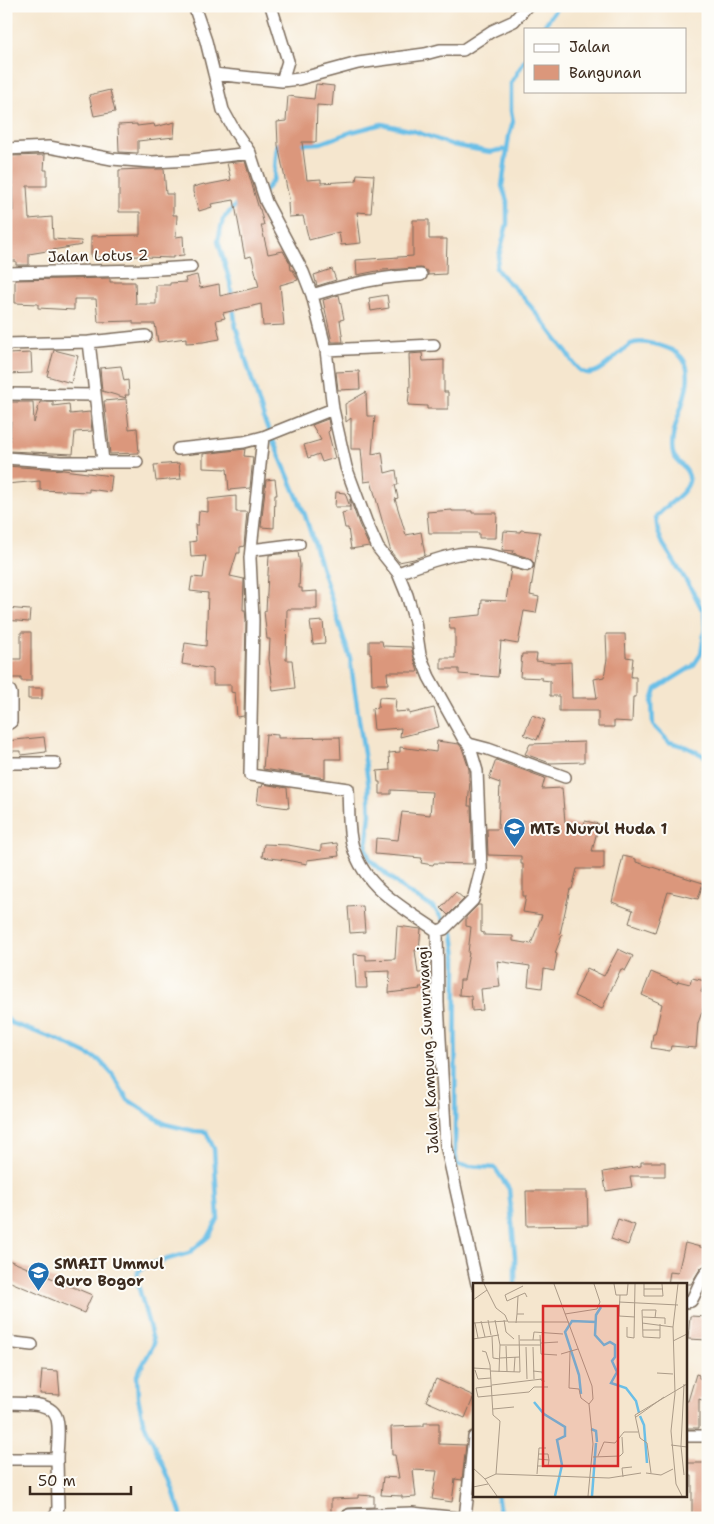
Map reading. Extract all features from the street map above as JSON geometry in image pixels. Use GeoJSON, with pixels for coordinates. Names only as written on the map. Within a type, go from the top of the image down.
{"type":"FeatureCollection","features":[{"type":"Feature","properties":{"kind":"street","name":"Jalan Kampung Sumurwangi"},"geometry":{"type":"LineString","coordinates":[[194,6],[206,41],[223,110],[250,153],[266,202],[303,272],[312,295],[326,350],[333,409],[346,467],[378,548],[398,573],[407,595],[420,655],[428,677],[463,738],[469,744],[477,771],[481,869],[473,900],[441,930],[438,1003],[446,1145],[477,1283]]}},
{"type":"Feature","properties":{"kind":"street"},"geometry":{"type":"LineString","coordinates":[[271,6],[288,62],[282,81]]}},
{"type":"Feature","properties":{"kind":"street"},"geometry":{"type":"LineString","coordinates":[[214,74],[282,81],[299,79],[366,61],[425,54],[440,50],[463,50],[492,31],[514,21],[527,6]]}},
{"type":"Feature","properties":{"kind":"street"},"geometry":{"type":"LineString","coordinates":[[6,149],[49,147],[112,159],[152,162],[191,160],[250,153]]}},
{"type":"Feature","properties":{"kind":"street","name":"Jalan Lotus 2"},"geometry":{"type":"LineString","coordinates":[[6,273],[191,267]]}},
{"type":"Feature","properties":{"kind":"street"},"geometry":{"type":"LineString","coordinates":[[312,295],[367,280],[421,275]]}},
{"type":"Feature","properties":{"kind":"street"},"geometry":{"type":"LineString","coordinates":[[6,344],[89,342],[146,336]]}},
{"type":"Feature","properties":{"kind":"street"},"geometry":{"type":"LineString","coordinates":[[89,342],[103,462]]}},
{"type":"Feature","properties":{"kind":"street"},"geometry":{"type":"LineString","coordinates":[[326,350],[434,345]]}},
{"type":"Feature","properties":{"kind":"street"},"geometry":{"type":"LineString","coordinates":[[6,394],[95,395]]}},
{"type":"Feature","properties":{"kind":"street"},"geometry":{"type":"LineString","coordinates":[[178,449],[244,442],[333,409]]}},
{"type":"Feature","properties":{"kind":"street"},"geometry":{"type":"LineString","coordinates":[[269,434],[250,558],[252,620],[250,775],[348,789],[351,838],[356,856],[364,872],[378,889],[441,930]]}},
{"type":"Feature","properties":{"kind":"street"},"geometry":{"type":"LineString","coordinates":[[6,458],[61,462],[137,462]]}},
{"type":"Feature","properties":{"kind":"street"},"geometry":{"type":"LineString","coordinates":[[251,550],[299,544]]}},
{"type":"Feature","properties":{"kind":"street"},"geometry":{"type":"LineString","coordinates":[[398,573],[458,554],[498,557],[527,565]]}},
{"type":"Feature","properties":{"kind":"street"},"geometry":{"type":"LineString","coordinates":[[6,688],[11,694],[11,722],[6,725]]}},
{"type":"Feature","properties":{"kind":"street"},"geometry":{"type":"LineString","coordinates":[[469,744],[488,748],[565,777]]}},
{"type":"Feature","properties":{"kind":"street"},"geometry":{"type":"LineString","coordinates":[[6,763],[55,763]]}},
{"type":"Feature","properties":{"kind":"street"},"geometry":{"type":"LineString","coordinates":[[686,1302],[691,1301],[704,1275],[708,1271]]}},
{"type":"Feature","properties":{"kind":"street"},"geometry":{"type":"LineString","coordinates":[[6,1342],[32,1345]]}},
{"type":"Feature","properties":{"kind":"street"},"geometry":{"type":"LineString","coordinates":[[6,1404],[42,1405],[54,1413],[57,1419],[58,1507],[57,1513],[53,1518]]}},
{"type":"Feature","properties":{"kind":"street"},"geometry":{"type":"LineString","coordinates":[[686,1436],[708,1436]]}},
{"type":"Feature","properties":{"kind":"street"},"geometry":{"type":"LineString","coordinates":[[465,1518],[473,1447]]}},
{"type":"Feature","properties":{"kind":"street"},"geometry":{"type":"LineString","coordinates":[[6,1459],[57,1459]]}},
{"type":"Feature","properties":{"kind":"street"},"geometry":{"type":"LineString","coordinates":[[349,1515],[412,1513],[459,1518]]}},
{"type":"Feature","properties":{"kind":"building"},"geometry":{"type":"Polygon","coordinates":[[[316,84],[334,86],[332,106],[317,105],[316,142],[302,142],[307,180],[321,179],[321,183],[356,181],[357,174],[374,175],[371,213],[357,212],[361,243],[341,245],[339,232],[309,240],[303,216],[289,217],[288,203],[290,203],[278,145],[277,122],[286,121],[288,96],[314,99],[316,84]]]}},
{"type":"Feature","properties":{"kind":"building"},"geometry":{"type":"Polygon","coordinates":[[[110,90],[115,112],[94,116],[89,95],[110,90]]]}},
{"type":"Feature","properties":{"kind":"building"},"geometry":{"type":"Polygon","coordinates":[[[175,122],[174,137],[138,141],[138,153],[119,152],[118,125],[137,124],[137,126],[154,124],[155,127],[175,122]]]}},
{"type":"Feature","properties":{"kind":"building"},"geometry":{"type":"Polygon","coordinates":[[[45,155],[44,170],[47,170],[47,186],[27,186],[29,219],[52,217],[53,239],[81,241],[82,245],[29,254],[29,265],[16,265],[16,261],[6,261],[6,211],[13,211],[11,156],[45,155]]]}},
{"type":"Feature","properties":{"kind":"building"},"geometry":{"type":"Polygon","coordinates":[[[245,161],[264,225],[261,225],[268,254],[283,251],[290,263],[291,270],[293,270],[298,280],[280,285],[284,325],[263,326],[261,304],[223,313],[225,318],[216,320],[220,339],[186,343],[186,338],[158,342],[155,324],[133,324],[133,321],[98,322],[96,299],[74,299],[74,310],[38,308],[38,304],[15,303],[15,280],[110,278],[110,282],[135,282],[136,304],[156,304],[156,285],[186,282],[185,278],[197,275],[200,288],[219,284],[220,296],[259,287],[252,258],[251,256],[245,258],[234,200],[211,204],[212,207],[199,211],[193,192],[193,187],[231,180],[227,163],[245,161]]]}},
{"type":"Feature","properties":{"kind":"building"},"geometry":{"type":"Polygon","coordinates":[[[164,169],[166,194],[173,194],[173,215],[177,215],[176,237],[183,236],[184,255],[173,256],[173,258],[143,256],[91,257],[91,236],[140,235],[140,212],[119,212],[119,170],[164,169]]]}},
{"type":"Feature","properties":{"kind":"building"},"geometry":{"type":"Polygon","coordinates":[[[413,220],[429,220],[429,239],[447,239],[446,274],[428,275],[428,271],[421,268],[382,270],[357,275],[356,260],[413,256],[413,220]]]}},
{"type":"Feature","properties":{"kind":"building"},"geometry":{"type":"Polygon","coordinates":[[[332,269],[336,280],[317,286],[314,275],[332,269]]]}},
{"type":"Feature","properties":{"kind":"building"},"geometry":{"type":"Polygon","coordinates":[[[339,295],[344,319],[340,320],[343,342],[332,342],[323,300],[339,295]]]}},
{"type":"Feature","properties":{"kind":"building"},"geometry":{"type":"Polygon","coordinates":[[[387,295],[389,308],[371,311],[369,298],[387,295]]]}},
{"type":"Feature","properties":{"kind":"building"},"geometry":{"type":"Polygon","coordinates":[[[54,350],[78,356],[71,383],[47,376],[54,350]]]}},
{"type":"Feature","properties":{"kind":"building"},"geometry":{"type":"Polygon","coordinates":[[[31,353],[32,373],[6,374],[6,354],[31,353]]]}},
{"type":"Feature","properties":{"kind":"building"},"geometry":{"type":"Polygon","coordinates":[[[422,353],[423,361],[444,360],[444,392],[448,392],[448,409],[427,409],[427,406],[408,405],[410,385],[409,354],[422,353]]]}},
{"type":"Feature","properties":{"kind":"building"},"geometry":{"type":"Polygon","coordinates":[[[121,366],[124,381],[128,380],[129,395],[125,395],[126,398],[102,391],[100,368],[121,366]]]}},
{"type":"Feature","properties":{"kind":"building"},"geometry":{"type":"Polygon","coordinates":[[[359,371],[360,389],[338,390],[336,372],[359,371]]]}},
{"type":"Feature","properties":{"kind":"building"},"geometry":{"type":"Polygon","coordinates":[[[366,392],[367,416],[375,416],[372,454],[382,452],[385,473],[396,470],[398,485],[395,485],[398,498],[395,499],[406,535],[421,532],[425,555],[414,559],[399,562],[391,552],[371,481],[364,482],[361,449],[351,449],[351,418],[346,422],[345,404],[366,392]]]}},
{"type":"Feature","properties":{"kind":"building"},"geometry":{"type":"Polygon","coordinates":[[[126,399],[129,429],[137,428],[139,453],[110,454],[104,401],[126,399]]]}},
{"type":"Feature","properties":{"kind":"building"},"geometry":{"type":"Polygon","coordinates":[[[6,402],[33,402],[34,423],[40,402],[53,402],[53,406],[69,404],[70,414],[90,412],[92,431],[75,432],[73,454],[9,451],[11,421],[6,421],[6,402]]]}},
{"type":"Feature","properties":{"kind":"building"},"geometry":{"type":"Polygon","coordinates":[[[328,419],[330,430],[328,432],[335,458],[322,462],[319,454],[308,458],[304,445],[321,440],[312,425],[328,419]]]}},
{"type":"Feature","properties":{"kind":"building"},"geometry":{"type":"Polygon","coordinates":[[[245,449],[244,456],[253,457],[250,488],[229,490],[227,469],[203,468],[203,454],[245,449]]]}},
{"type":"Feature","properties":{"kind":"building"},"geometry":{"type":"Polygon","coordinates":[[[179,463],[181,479],[156,481],[154,465],[179,463]]]}},
{"type":"Feature","properties":{"kind":"building"},"geometry":{"type":"Polygon","coordinates":[[[6,466],[112,476],[110,492],[89,489],[89,492],[40,490],[40,481],[6,484],[6,466]]]}},
{"type":"Feature","properties":{"kind":"building"},"geometry":{"type":"Polygon","coordinates":[[[275,479],[277,495],[275,495],[274,528],[261,527],[266,480],[275,479]]]}},
{"type":"Feature","properties":{"kind":"building"},"geometry":{"type":"Polygon","coordinates":[[[336,492],[345,493],[350,507],[335,507],[336,492]]]}},
{"type":"Feature","properties":{"kind":"building"},"geometry":{"type":"Polygon","coordinates":[[[236,496],[236,512],[247,512],[244,546],[240,547],[240,553],[237,553],[230,576],[244,579],[243,610],[245,610],[246,620],[244,716],[237,717],[235,693],[231,692],[231,685],[213,685],[213,669],[182,664],[185,643],[206,646],[208,593],[190,591],[192,577],[203,578],[206,556],[191,557],[190,542],[196,541],[195,525],[198,525],[199,511],[208,512],[208,499],[236,496]]]}},
{"type":"Feature","properties":{"kind":"building"},"geometry":{"type":"Polygon","coordinates":[[[350,499],[369,546],[351,549],[348,528],[345,528],[342,513],[350,511],[350,499]]]}},
{"type":"Feature","properties":{"kind":"building"},"geometry":{"type":"Polygon","coordinates":[[[472,511],[472,513],[497,513],[496,538],[479,538],[479,533],[429,533],[427,512],[472,511]]]}},
{"type":"Feature","properties":{"kind":"building"},"geometry":{"type":"Polygon","coordinates":[[[521,530],[540,532],[530,595],[539,597],[536,613],[524,611],[518,644],[501,641],[498,677],[459,674],[459,669],[441,669],[441,658],[455,658],[455,629],[450,629],[449,618],[481,615],[482,600],[506,601],[511,568],[528,572],[534,567],[534,563],[529,558],[513,553],[514,551],[502,550],[504,531],[520,532],[521,530]]]}},
{"type":"Feature","properties":{"kind":"building"},"geometry":{"type":"Polygon","coordinates":[[[298,552],[300,565],[299,588],[302,588],[302,592],[317,591],[317,609],[287,609],[286,660],[292,660],[295,688],[273,691],[269,659],[270,639],[267,639],[264,611],[266,611],[269,555],[298,552]]]}},
{"type":"Feature","properties":{"kind":"building"},"geometry":{"type":"Polygon","coordinates":[[[6,608],[30,610],[29,622],[6,620],[6,608]]]}},
{"type":"Feature","properties":{"kind":"building"},"geometry":{"type":"Polygon","coordinates":[[[323,621],[325,643],[313,644],[310,622],[323,621]]]}},
{"type":"Feature","properties":{"kind":"building"},"geometry":{"type":"Polygon","coordinates":[[[21,632],[31,632],[31,681],[21,681],[21,678],[6,678],[6,659],[21,659],[21,632]]]}},
{"type":"Feature","properties":{"kind":"building"},"geometry":{"type":"Polygon","coordinates":[[[606,634],[625,634],[626,657],[633,658],[631,677],[636,677],[636,697],[633,697],[632,722],[614,721],[614,727],[598,727],[598,711],[559,711],[559,696],[550,696],[550,681],[542,680],[542,678],[520,677],[522,654],[537,654],[536,661],[552,663],[571,662],[572,698],[597,698],[594,679],[604,677],[607,659],[606,634]]]}},
{"type":"Feature","properties":{"kind":"building"},"geometry":{"type":"Polygon","coordinates":[[[369,641],[382,641],[383,646],[411,647],[418,672],[387,672],[388,684],[372,684],[369,641]]]}},
{"type":"Feature","properties":{"kind":"building"},"geometry":{"type":"Polygon","coordinates":[[[28,688],[42,688],[42,699],[28,699],[28,688]]]}},
{"type":"Feature","properties":{"kind":"building"},"geometry":{"type":"Polygon","coordinates":[[[379,697],[396,698],[395,712],[409,711],[409,714],[434,708],[439,727],[400,737],[401,728],[374,730],[372,709],[378,708],[379,697]]]}},
{"type":"Feature","properties":{"kind":"building"},"geometry":{"type":"Polygon","coordinates":[[[532,715],[545,720],[537,740],[524,735],[532,715]]]}},
{"type":"Feature","properties":{"kind":"building"},"geometry":{"type":"Polygon","coordinates":[[[266,734],[278,735],[278,738],[340,737],[341,759],[325,759],[325,778],[263,769],[266,734]]]}},
{"type":"Feature","properties":{"kind":"building"},"geometry":{"type":"Polygon","coordinates":[[[44,737],[46,752],[21,755],[21,751],[6,751],[6,741],[44,737]]]}},
{"type":"Feature","properties":{"kind":"building"},"geometry":{"type":"Polygon","coordinates":[[[437,741],[459,744],[469,769],[468,806],[471,806],[473,864],[434,863],[433,865],[421,863],[422,858],[375,854],[376,838],[398,840],[402,812],[430,815],[432,792],[391,790],[391,794],[380,794],[380,782],[378,782],[377,771],[390,770],[389,753],[400,752],[400,747],[436,752],[437,741]]]}},
{"type":"Feature","properties":{"kind":"building"},"geometry":{"type":"Polygon","coordinates":[[[584,742],[584,762],[550,763],[525,754],[530,744],[584,742]]]}},
{"type":"Feature","properties":{"kind":"building"},"geometry":{"type":"Polygon","coordinates":[[[496,760],[545,778],[542,789],[562,788],[565,822],[584,826],[585,821],[599,824],[592,851],[604,851],[604,869],[577,869],[572,889],[570,889],[560,934],[562,935],[555,953],[557,954],[554,971],[544,969],[542,988],[528,986],[530,966],[497,961],[500,987],[481,989],[483,1010],[472,1011],[471,996],[459,995],[460,980],[464,980],[469,953],[471,927],[466,926],[466,917],[478,905],[481,905],[481,932],[484,935],[513,936],[513,941],[531,944],[542,915],[523,912],[526,896],[523,896],[523,864],[521,864],[521,856],[488,855],[487,829],[498,829],[500,783],[489,779],[496,760]]]}},
{"type":"Feature","properties":{"kind":"building"},"geometry":{"type":"Polygon","coordinates":[[[263,784],[287,788],[289,808],[257,804],[259,787],[262,787],[263,784]]]}},
{"type":"Feature","properties":{"kind":"building"},"geometry":{"type":"Polygon","coordinates":[[[337,843],[339,856],[307,860],[307,864],[262,857],[264,844],[288,845],[321,851],[321,845],[337,843]]]}},
{"type":"Feature","properties":{"kind":"building"},"geometry":{"type":"Polygon","coordinates":[[[623,856],[636,859],[636,862],[703,883],[698,899],[668,892],[655,932],[629,923],[633,910],[612,902],[623,856]]]}},
{"type":"Feature","properties":{"kind":"building"},"geometry":{"type":"Polygon","coordinates":[[[456,892],[464,899],[448,915],[441,908],[456,892]]]}},
{"type":"Feature","properties":{"kind":"building"},"geometry":{"type":"Polygon","coordinates":[[[363,906],[365,932],[350,933],[348,907],[363,906]]]}},
{"type":"Feature","properties":{"kind":"building"},"geometry":{"type":"Polygon","coordinates":[[[397,926],[421,929],[419,950],[415,950],[418,973],[430,973],[430,987],[419,987],[420,989],[389,993],[390,971],[366,972],[367,988],[356,988],[354,954],[366,955],[366,960],[395,959],[397,926]]]}},
{"type":"Feature","properties":{"kind":"building"},"geometry":{"type":"Polygon","coordinates":[[[618,949],[633,956],[625,971],[621,969],[602,1009],[574,996],[587,968],[604,976],[618,949]]]}},
{"type":"Feature","properties":{"kind":"building"},"geometry":{"type":"Polygon","coordinates":[[[651,972],[677,983],[678,981],[690,984],[692,978],[705,981],[701,992],[708,995],[698,1023],[696,1048],[671,1046],[670,1051],[651,1048],[662,1004],[642,995],[651,972]]]}},
{"type":"Feature","properties":{"kind":"building"},"geometry":{"type":"Polygon","coordinates":[[[641,1162],[665,1162],[665,1176],[630,1176],[632,1187],[606,1191],[603,1172],[641,1166],[641,1162]]]}},
{"type":"Feature","properties":{"kind":"building"},"geometry":{"type":"Polygon","coordinates":[[[526,1191],[587,1191],[588,1225],[527,1226],[526,1191]]]}},
{"type":"Feature","properties":{"kind":"building"},"geometry":{"type":"Polygon","coordinates":[[[618,1219],[635,1225],[628,1245],[611,1239],[618,1219]]]}},
{"type":"Feature","properties":{"kind":"building"},"geometry":{"type":"Polygon","coordinates":[[[685,1243],[708,1249],[708,1264],[700,1269],[691,1284],[668,1283],[670,1272],[678,1273],[685,1243]]]}},
{"type":"Feature","properties":{"kind":"building"},"geometry":{"type":"Polygon","coordinates":[[[6,1259],[92,1295],[84,1313],[6,1280],[6,1259]]]}},
{"type":"Feature","properties":{"kind":"building"},"geometry":{"type":"Polygon","coordinates":[[[690,1316],[708,1317],[708,1340],[688,1339],[690,1316]]]}},
{"type":"Feature","properties":{"kind":"building"},"geometry":{"type":"Polygon","coordinates":[[[42,1370],[58,1371],[60,1395],[40,1394],[42,1370]]]}},
{"type":"Feature","properties":{"kind":"building"},"geometry":{"type":"Polygon","coordinates":[[[696,1374],[699,1375],[699,1378],[708,1381],[708,1402],[699,1399],[699,1428],[686,1428],[686,1401],[688,1401],[696,1374]]]}},
{"type":"Feature","properties":{"kind":"building"},"geometry":{"type":"Polygon","coordinates":[[[436,1379],[473,1396],[465,1418],[426,1401],[436,1379]]]}},
{"type":"Feature","properties":{"kind":"building"},"geometry":{"type":"Polygon","coordinates":[[[424,1423],[439,1423],[439,1444],[466,1445],[462,1480],[455,1479],[452,1502],[432,1499],[437,1471],[413,1470],[416,1497],[402,1498],[402,1496],[381,1495],[383,1477],[399,1478],[395,1455],[392,1455],[391,1427],[424,1426],[424,1423]]]}},
{"type":"Feature","properties":{"kind":"building"},"geometry":{"type":"Polygon","coordinates":[[[686,1463],[708,1463],[708,1518],[692,1518],[692,1476],[686,1476],[686,1463]]]}},
{"type":"Feature","properties":{"kind":"building"},"geometry":{"type":"Polygon","coordinates":[[[358,1495],[374,1496],[374,1507],[348,1508],[343,1511],[342,1518],[331,1518],[331,1499],[358,1498],[358,1495]]]}},
{"type":"Feature","properties":{"kind":"waterway"},"geometry":{"type":"LineString","coordinates":[[543,28],[558,6]]}},
{"type":"Feature","properties":{"kind":"waterway"},"geometry":{"type":"LineString","coordinates":[[524,62],[511,83],[513,122],[509,136],[502,186],[507,201],[507,224],[496,268],[519,292],[581,371],[587,373],[601,369],[626,347],[641,342],[675,352],[683,360],[687,369],[686,392],[675,427],[672,449],[674,456],[688,474],[689,481],[684,491],[656,517],[658,532],[663,544],[704,613],[705,628],[701,654],[693,666],[656,689],[652,702],[653,725],[669,742],[687,747],[708,758]]}},
{"type":"Feature","properties":{"kind":"waterway"},"geometry":{"type":"LineString","coordinates":[[297,142],[304,144],[321,143],[351,132],[382,124],[414,131],[453,145],[490,152],[507,149]]}},
{"type":"Feature","properties":{"kind":"waterway"},"geometry":{"type":"LineString","coordinates":[[253,201],[259,199],[274,179],[277,145],[282,141]]}},
{"type":"Feature","properties":{"kind":"waterway"},"geometry":{"type":"LineString","coordinates":[[232,298],[230,282],[218,241],[223,219],[235,206],[241,205]]}},
{"type":"Feature","properties":{"kind":"waterway"},"geometry":{"type":"LineString","coordinates":[[233,306],[236,328],[265,422],[305,515],[350,658],[368,781],[370,814],[366,849],[370,860],[406,891],[434,908],[453,933],[456,957],[455,1150],[457,1165],[495,1168],[509,1189],[515,1257],[515,1283]]}},
{"type":"Feature","properties":{"kind":"waterway"},"geometry":{"type":"LineString","coordinates":[[6,1017],[11,1023],[58,1040],[99,1060],[112,1074],[128,1100],[165,1124],[206,1132],[214,1149],[218,1219],[209,1236],[189,1253],[147,1265],[138,1272],[137,1281],[154,1344],[137,1375],[138,1397],[143,1421],[169,1478],[181,1518]]}},
{"type":"Feature","properties":{"kind":"waterway"},"geometry":{"type":"LineString","coordinates":[[497,1496],[501,1518]]}},
{"type":"Feature","properties":{"kind":"place","name":"MTs Nurul Huda 1"},"geometry":{"type":"Point","coordinates":[514,848]}},
{"type":"Feature","properties":{"kind":"place","name":"SMAIT Ummul Quro Bogor"},"geometry":{"type":"Point","coordinates":[38,1292]}}]}
